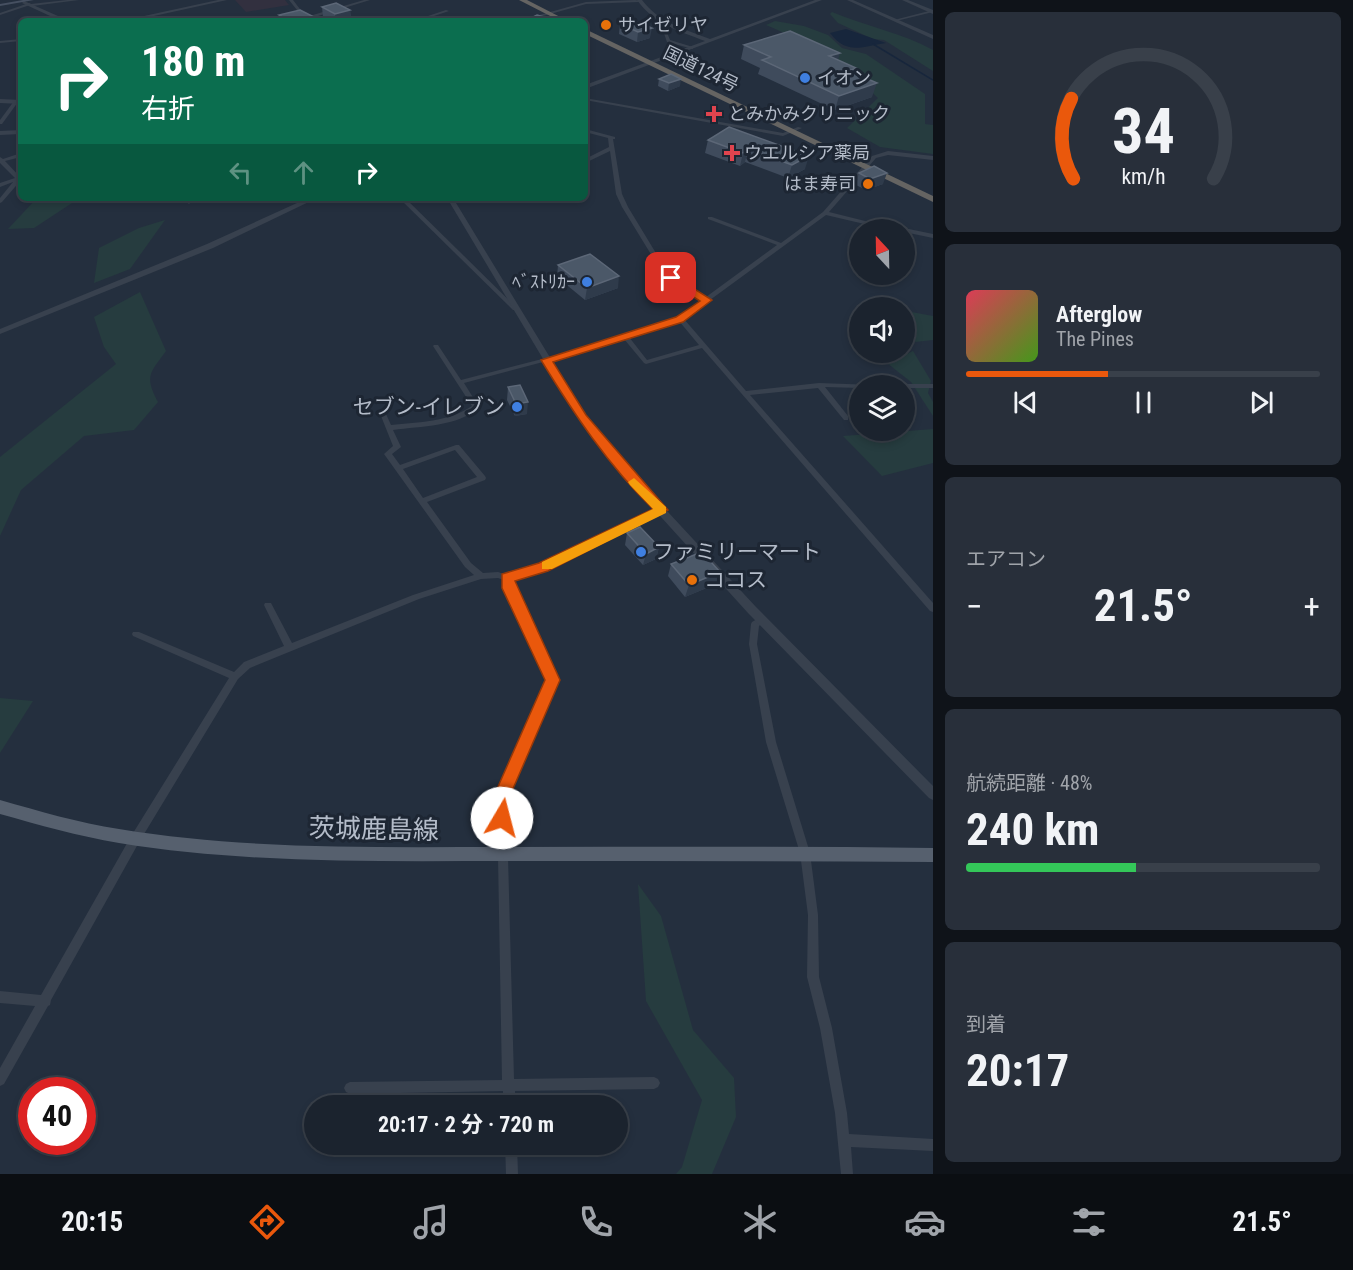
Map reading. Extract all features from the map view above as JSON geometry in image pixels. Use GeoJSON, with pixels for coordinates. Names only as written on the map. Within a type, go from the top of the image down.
{"type":"FeatureCollection","features":[{"type":"Feature","properties":{"kind":"highway"},"geometry":{"type":"LineString","coordinates":[[522,0],[567,18]]}},
{"type":"Feature","properties":{"kind":"highway"},"geometry":{"type":"LineString","coordinates":[[531,0],[561,18]]}},
{"type":"Feature","properties":{"kind":"highway","name":"国道124号"},"geometry":{"type":"LineString","coordinates":[[588,29],[796,130],[933,192]]}},
{"type":"Feature","properties":{"kind":"highway","name":"国道124号"},"geometry":{"type":"LineString","coordinates":[[867,163],[933,198]]}},
{"type":"Feature","properties":{"kind":"main road"},"geometry":{"type":"LineString","coordinates":[[0,5],[29,3]]}},
{"type":"Feature","properties":{"kind":"main road","name":"茨城鹿島線"},"geometry":{"type":"LineString","coordinates":[[0,807],[55,824],[134,841],[238,851],[347,854],[933,855]]}},
{"type":"Feature","properties":{"kind":"street"},"geometry":{"type":"LineString","coordinates":[[0,14],[29,3],[77,0]]}},
{"type":"Feature","properties":{"kind":"street"},"geometry":{"type":"LineString","coordinates":[[138,18],[225,0]]}},
{"type":"Feature","properties":{"kind":"street"},"geometry":{"type":"LineString","coordinates":[[291,0],[303,18]]}},
{"type":"Feature","properties":{"kind":"street"},"geometry":{"type":"LineString","coordinates":[[310,18],[368,0]]}},
{"type":"Feature","properties":{"kind":"street"},"geometry":{"type":"LineString","coordinates":[[588,86],[820,0]]}},
{"type":"Feature","properties":{"kind":"street"},"geometry":{"type":"LineString","coordinates":[[849,0],[933,37]]}},
{"type":"Feature","properties":{"kind":"street"},"geometry":{"type":"LineString","coordinates":[[904,0],[932,11]]}},
{"type":"Feature","properties":{"kind":"street"},"geometry":{"type":"LineString","coordinates":[[531,18],[586,3],[639,1],[650,14],[660,20],[711,41]]}},
{"type":"Feature","properties":{"kind":"street"},"geometry":{"type":"LineString","coordinates":[[29,3],[59,18]]}},
{"type":"Feature","properties":{"kind":"street"},"geometry":{"type":"LineString","coordinates":[[425,18],[447,11]]}},
{"type":"Feature","properties":{"kind":"street"},"geometry":{"type":"LineString","coordinates":[[896,20],[932,11]]}},
{"type":"Feature","properties":{"kind":"street"},"geometry":{"type":"LineString","coordinates":[[660,20],[668,41],[692,48]]}},
{"type":"Feature","properties":{"kind":"street"},"geometry":{"type":"LineString","coordinates":[[0,42],[18,40]]}},
{"type":"Feature","properties":{"kind":"street"},"geometry":{"type":"LineString","coordinates":[[588,100],[783,135],[796,130]]}},
{"type":"Feature","properties":{"kind":"street"},"geometry":{"type":"LineString","coordinates":[[0,101],[18,102]]}},
{"type":"Feature","properties":{"kind":"street"},"geometry":{"type":"LineString","coordinates":[[0,123],[2,116],[18,103]]}},
{"type":"Feature","properties":{"kind":"street"},"geometry":{"type":"LineString","coordinates":[[588,131],[613,138],[612,148],[622,200],[666,274],[707,300]]}},
{"type":"Feature","properties":{"kind":"street"},"geometry":{"type":"LineString","coordinates":[[0,133],[18,132]]}},
{"type":"Feature","properties":{"kind":"street"},"geometry":{"type":"LineString","coordinates":[[588,160],[612,148]]}},
{"type":"Feature","properties":{"kind":"street"},"geometry":{"type":"LineString","coordinates":[[460,382],[547,360],[680,319],[825,213],[867,163],[885,153],[933,158]]}},
{"type":"Feature","properties":{"kind":"street"},"geometry":{"type":"LineString","coordinates":[[0,160],[18,156]]}},
{"type":"Feature","properties":{"kind":"street"},"geometry":{"type":"LineString","coordinates":[[0,160],[18,176]]}},
{"type":"Feature","properties":{"kind":"street"},"geometry":{"type":"LineString","coordinates":[[0,185],[18,179]]}},
{"type":"Feature","properties":{"kind":"street"},"geometry":{"type":"LineString","coordinates":[[0,201],[18,180]]}},
{"type":"Feature","properties":{"kind":"street"},"geometry":{"type":"LineString","coordinates":[[0,332],[133,279],[307,201]]}},
{"type":"Feature","properties":{"kind":"street"},"geometry":{"type":"LineString","coordinates":[[405,201],[515,309]]}},
{"type":"Feature","properties":{"kind":"street"},"geometry":{"type":"LineString","coordinates":[[452,201],[582,417],[639,487],[762,619],[933,794]]}},
{"type":"Feature","properties":{"kind":"street"},"geometry":{"type":"LineString","coordinates":[[825,213],[851,219]]}},
{"type":"Feature","properties":{"kind":"street"},"geometry":{"type":"LineString","coordinates":[[710,218],[781,245]]}},
{"type":"Feature","properties":{"kind":"street"},"geometry":{"type":"LineString","coordinates":[[915,232],[933,236]]}},
{"type":"Feature","properties":{"kind":"street"},"geometry":{"type":"LineString","coordinates":[[680,319],[933,609]]}},
{"type":"Feature","properties":{"kind":"street"},"geometry":{"type":"LineString","coordinates":[[625,336],[646,362],[703,346]]}},
{"type":"Feature","properties":{"kind":"street"},"geometry":{"type":"LineString","coordinates":[[389,428],[445,420],[476,407],[436,346]]}},
{"type":"Feature","properties":{"kind":"street"},"geometry":{"type":"LineString","coordinates":[[745,393],[819,386],[849,386]]}},
{"type":"Feature","properties":{"kind":"street"},"geometry":{"type":"LineString","coordinates":[[819,386],[846,418]]}},
{"type":"Feature","properties":{"kind":"street"},"geometry":{"type":"LineString","coordinates":[[915,386],[933,386]]}},
{"type":"Feature","properties":{"kind":"street"},"geometry":{"type":"LineString","coordinates":[[384,416],[397,447],[388,454],[468,565],[481,576]]}},
{"type":"Feature","properties":{"kind":"street"},"geometry":{"type":"LineString","coordinates":[[398,468],[456,447],[482,478],[422,501]]}},
{"type":"Feature","properties":{"kind":"street"},"geometry":{"type":"LineString","coordinates":[[0,1080],[134,841],[235,676],[247,665],[416,597],[481,576],[498,575],[507,578],[543,567],[662,510]]}},
{"type":"Feature","properties":{"kind":"street"},"geometry":{"type":"LineString","coordinates":[[507,578],[509,588],[552,680],[501,798],[508,1095]]}},
{"type":"Feature","properties":{"kind":"street"},"geometry":{"type":"LineString","coordinates":[[268,605],[289,647]]}},
{"type":"Feature","properties":{"kind":"street"},"geometry":{"type":"LineString","coordinates":[[762,619],[755,624],[753,644],[771,742],[805,854],[813,915],[813,977],[826,1029],[844,1140],[847,1174]]}},
{"type":"Feature","properties":{"kind":"street"},"geometry":{"type":"LineString","coordinates":[[136,634],[235,676]]}},
{"type":"Feature","properties":{"kind":"street"},"geometry":{"type":"LineString","coordinates":[[0,997],[46,1001]]}},
{"type":"Feature","properties":{"kind":"street"},"geometry":{"type":"LineString","coordinates":[[350,1088],[654,1083]]}},
{"type":"Feature","properties":{"kind":"street"},"geometry":{"type":"LineString","coordinates":[[844,1140],[933,1145]]}},
{"type":"Feature","properties":{"kind":"street"},"geometry":{"type":"LineString","coordinates":[[511,1155],[512,1174]]}},
{"type":"Feature","properties":{"kind":"shaded area"},"geometry":{"type":"Polygon","coordinates":[[[235,0],[285,0],[289,5],[246,12],[235,0]]]}},
{"type":"Feature","properties":{"kind":"green space"},"geometry":{"type":"Polygon","coordinates":[[[832,12],[909,39],[933,50],[933,71],[884,40],[873,39],[838,23],[830,14],[832,12]]]}},
{"type":"Feature","properties":{"kind":"green space"},"geometry":{"type":"Polygon","coordinates":[[[775,21],[804,26],[828,35],[842,48],[866,54],[925,94],[925,124],[933,125],[933,154],[880,147],[847,128],[878,98],[826,56],[766,25],[775,21]]]}},
{"type":"Feature","properties":{"kind":"green space"},"geometry":{"type":"Polygon","coordinates":[[[34,201],[72,201],[34,228],[8,229],[34,201]]]}},
{"type":"Feature","properties":{"kind":"green space"},"geometry":{"type":"Polygon","coordinates":[[[165,220],[130,269],[94,283],[99,248],[139,228],[165,220]]]}},
{"type":"Feature","properties":{"kind":"green space"},"geometry":{"type":"Polygon","coordinates":[[[140,292],[166,351],[153,370],[150,380],[158,402],[134,430],[84,436],[21,490],[0,536],[0,457],[116,364],[104,347],[94,317],[140,292]]]}},
{"type":"Feature","properties":{"kind":"green space"},"geometry":{"type":"Polygon","coordinates":[[[915,313],[933,316],[933,340],[915,342],[915,313]]]}},
{"type":"Feature","properties":{"kind":"green space"},"geometry":{"type":"Polygon","coordinates":[[[915,354],[931,381],[928,393],[933,402],[933,416],[915,388],[915,375],[902,375],[887,363],[915,363],[915,354]]]}},
{"type":"Feature","properties":{"kind":"green space"},"geometry":{"type":"Polygon","coordinates":[[[933,429],[933,463],[882,476],[843,436],[849,436],[849,441],[915,441],[915,430],[933,429]]]}},
{"type":"Feature","properties":{"kind":"green space"},"geometry":{"type":"Polygon","coordinates":[[[0,698],[33,701],[0,753],[0,698]]]}},
{"type":"Feature","properties":{"kind":"green space"},"geometry":{"type":"Polygon","coordinates":[[[638,884],[661,916],[693,1030],[734,1078],[736,1117],[712,1174],[676,1174],[682,1167],[702,1100],[646,1001],[638,884]]]}},
{"type":"Feature","properties":{"kind":"water"},"geometry":{"type":"Polygon","coordinates":[[[846,29],[886,43],[849,47],[836,40],[830,33],[846,29]]]}},
{"type":"Feature","properties":{"kind":"building"},"geometry":{"type":"Polygon","coordinates":[[[336,3],[350,10],[335,14],[322,7],[336,3]]]}},
{"type":"Feature","properties":{"kind":"building"},"geometry":{"type":"Polygon","coordinates":[[[300,10],[316,18],[284,18],[279,15],[300,10]]]}},
{"type":"Feature","properties":{"kind":"building"},"geometry":{"type":"Polygon","coordinates":[[[537,15],[548,18],[531,18],[537,15]]]}},
{"type":"Feature","properties":{"kind":"building"},"geometry":{"type":"Polygon","coordinates":[[[633,20],[652,28],[638,32],[620,24],[633,20]]]}},
{"type":"Feature","properties":{"kind":"building"},"geometry":{"type":"Polygon","coordinates":[[[790,31],[840,53],[829,56],[856,68],[849,71],[877,83],[839,96],[762,60],[771,57],[744,45],[790,31]]]}},
{"type":"Feature","properties":{"kind":"building"},"geometry":{"type":"Polygon","coordinates":[[[671,74],[681,79],[669,83],[659,79],[671,74]]]}},
{"type":"Feature","properties":{"kind":"building"},"geometry":{"type":"Polygon","coordinates":[[[729,127],[809,156],[792,165],[748,149],[743,153],[708,140],[729,127]]]}},
{"type":"Feature","properties":{"kind":"building"},"geometry":{"type":"Polygon","coordinates":[[[874,166],[887,173],[870,179],[859,173],[874,166]]]}},
{"type":"Feature","properties":{"kind":"building"},"geometry":{"type":"Polygon","coordinates":[[[590,254],[619,276],[587,288],[558,265],[590,254]]]}},
{"type":"Feature","properties":{"kind":"building"},"geometry":{"type":"Polygon","coordinates":[[[520,385],[528,402],[516,404],[508,387],[520,385]]]}},
{"type":"Feature","properties":{"kind":"building"},"geometry":{"type":"Polygon","coordinates":[[[640,527],[659,547],[646,554],[627,533],[640,527]]]}},
{"type":"Feature","properties":{"kind":"building"},"geometry":{"type":"Polygon","coordinates":[[[702,552],[720,572],[689,585],[671,564],[702,552]]]}},
{"type":"Feature","properties":{"kind":"waterway"},"geometry":{"type":"LineString","coordinates":[[873,44],[933,80]]}},
{"type":"Feature","properties":{"kind":"slow traffic"},"geometry":{"type":"LineString","coordinates":[[547,565],[662,510],[634,482]]}},
{"type":"Feature","properties":{"kind":"place","name":"サイゼリヤ"},"geometry":{"type":"Point","coordinates":[606,25]}},
{"type":"Feature","properties":{"kind":"place","name":"イオン"},"geometry":{"type":"Point","coordinates":[805,78]}},
{"type":"Feature","properties":{"kind":"place","name":"とみかみクリニック"},"geometry":{"type":"Point","coordinates":[714,114]}},
{"type":"Feature","properties":{"kind":"place","name":"ウエルシア薬局"},"geometry":{"type":"Point","coordinates":[732,153]}},
{"type":"Feature","properties":{"kind":"place","name":"はま寿司"},"geometry":{"type":"Point","coordinates":[868,184]}},
{"type":"Feature","properties":{"kind":"place","name":"ﾍﾞｽﾄﾘｶｰ"},"geometry":{"type":"Point","coordinates":[587,282]}},
{"type":"Feature","properties":{"kind":"place","name":"セブン-イレブン"},"geometry":{"type":"Point","coordinates":[517,407]}},
{"type":"Feature","properties":{"kind":"place","name":"ファミリーマート"},"geometry":{"type":"Point","coordinates":[641,552]}},
{"type":"Feature","properties":{"kind":"place","name":"ココス"},"geometry":{"type":"Point","coordinates":[692,580]}},
{"type":"Feature","properties":{"kind":"route"},"geometry":{"type":"LineString","coordinates":[[502,818],[501,798],[552,680],[509,588],[507,578],[543,567],[662,510],[639,487],[582,417],[547,360],[680,319],[707,300],[671,278]]}}]}
